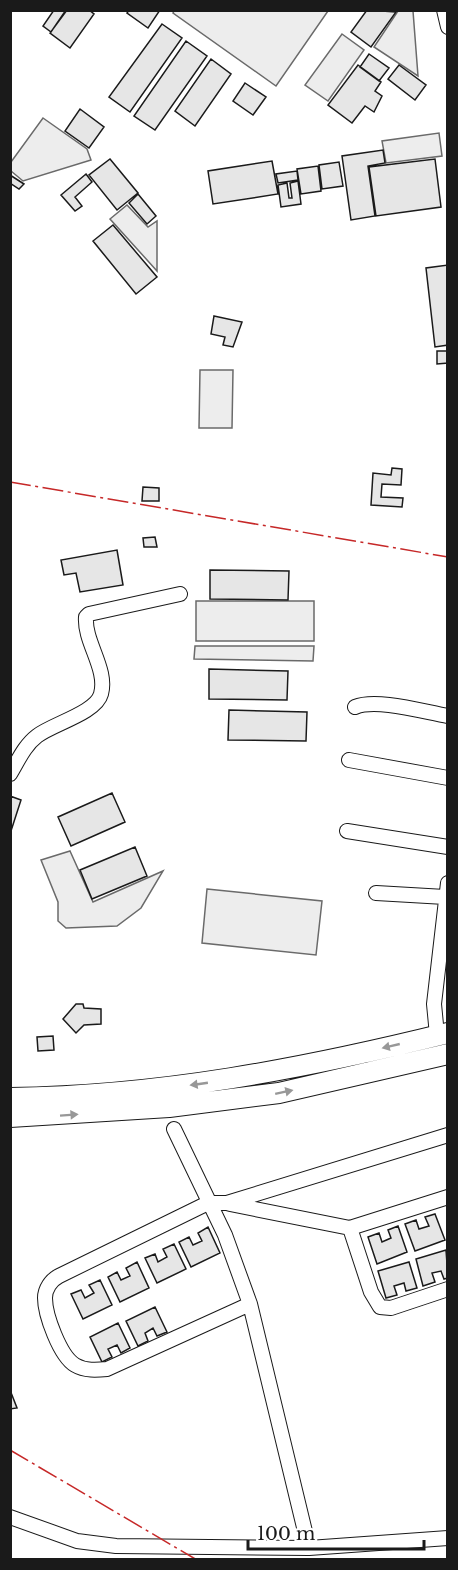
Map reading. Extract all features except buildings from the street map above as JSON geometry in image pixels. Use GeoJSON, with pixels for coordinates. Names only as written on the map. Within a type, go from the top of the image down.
{"type":"FeatureCollection","features":[{"type":"Feature","properties":{"kind":"highway"},"geometry":{"type":"LineString","coordinates":[[10,1098],[164,1089],[275,1073],[442,1034]]}},
{"type":"Feature","properties":{"kind":"highway"},"geometry":{"type":"LineString","coordinates":[[10,1117],[169,1107],[279,1093],[447,1054]]}},
{"type":"Feature","properties":{"kind":"street"},"geometry":{"type":"LineString","coordinates":[[444,10],[447,27]]}},
{"type":"Feature","properties":{"kind":"street"},"geometry":{"type":"LineString","coordinates":[[10,774],[27,746],[38,735],[93,706],[101,696],[102,682],[86,617],[89,614],[180,594]]}},
{"type":"Feature","properties":{"kind":"street"},"geometry":{"type":"LineString","coordinates":[[355,707],[376,704],[447,716]]}},
{"type":"Feature","properties":{"kind":"street"},"geometry":{"type":"LineString","coordinates":[[349,760],[447,778]]}},
{"type":"Feature","properties":{"kind":"street"},"geometry":{"type":"LineString","coordinates":[[347,831],[447,847]]}},
{"type":"Feature","properties":{"kind":"street"},"geometry":{"type":"LineString","coordinates":[[376,893],[446,890],[435,1004],[442,1034]]}},
{"type":"Feature","properties":{"kind":"street"},"geometry":{"type":"LineString","coordinates":[[174,1129],[225,1235],[250,1304],[309,1548]]}},
{"type":"Feature","properties":{"kind":"street"},"geometry":{"type":"LineString","coordinates":[[228,1203],[447,1135]]}},
{"type":"Feature","properties":{"kind":"street"},"geometry":{"type":"LineString","coordinates":[[250,1304],[107,1369],[90,1370],[75,1365],[57,1339],[45,1297],[53,1279],[208,1203],[228,1203],[350,1228],[447,1197]]}},
{"type":"Feature","properties":{"kind":"street"},"geometry":{"type":"LineString","coordinates":[[350,1228],[371,1292],[380,1307],[391,1308],[447,1289]]}},
{"type":"Feature","properties":{"kind":"street"},"geometry":{"type":"LineString","coordinates":[[10,1517],[77,1541],[116,1546],[309,1548],[447,1538]]}},
{"type":"Feature","properties":{"kind":"shaded area"},"geometry":{"type":"Polygon","coordinates":[[[174,10],[328,11],[276,86],[173,13],[174,10]]]}},
{"type":"Feature","properties":{"kind":"shaded area"},"geometry":{"type":"Polygon","coordinates":[[[398,11],[413,11],[418,76],[374,47],[398,11]]]}},
{"type":"Feature","properties":{"kind":"shaded area"},"geometry":{"type":"Polygon","coordinates":[[[342,34],[364,50],[328,101],[305,85],[342,34]]]}},
{"type":"Feature","properties":{"kind":"shaded area"},"geometry":{"type":"Polygon","coordinates":[[[43,118],[87,149],[91,160],[23,181],[11,171],[11,162],[43,118]]]}},
{"type":"Feature","properties":{"kind":"shaded area"},"geometry":{"type":"Polygon","coordinates":[[[439,133],[442,156],[386,163],[382,141],[439,133]]]}},
{"type":"Feature","properties":{"kind":"shaded area"},"geometry":{"type":"Polygon","coordinates":[[[127,205],[148,227],[157,221],[157,271],[110,219],[127,205]]]}},
{"type":"Feature","properties":{"kind":"shaded area"},"geometry":{"type":"Polygon","coordinates":[[[200,370],[233,370],[232,428],[199,428],[200,370]]]}},
{"type":"Feature","properties":{"kind":"shaded area"},"geometry":{"type":"Polygon","coordinates":[[[196,601],[314,601],[314,641],[196,641],[196,601]]]}},
{"type":"Feature","properties":{"kind":"shaded area"},"geometry":{"type":"Polygon","coordinates":[[[195,646],[314,646],[313,661],[194,659],[195,646]]]}},
{"type":"Feature","properties":{"kind":"shaded area"},"geometry":{"type":"Polygon","coordinates":[[[70,851],[93,902],[163,871],[141,908],[117,926],[66,928],[58,921],[58,902],[41,860],[70,851]]]}},
{"type":"Feature","properties":{"kind":"shaded area"},"geometry":{"type":"Polygon","coordinates":[[[207,889],[322,901],[316,955],[202,943],[207,889]]]}},
{"type":"Feature","properties":{"kind":"power"},"geometry":{"type":"LineString","coordinates":[[10,482],[448,557]]}},
{"type":"Feature","properties":{"kind":"power"},"geometry":{"type":"LineString","coordinates":[[10,1450],[197,1560]]}}]}
